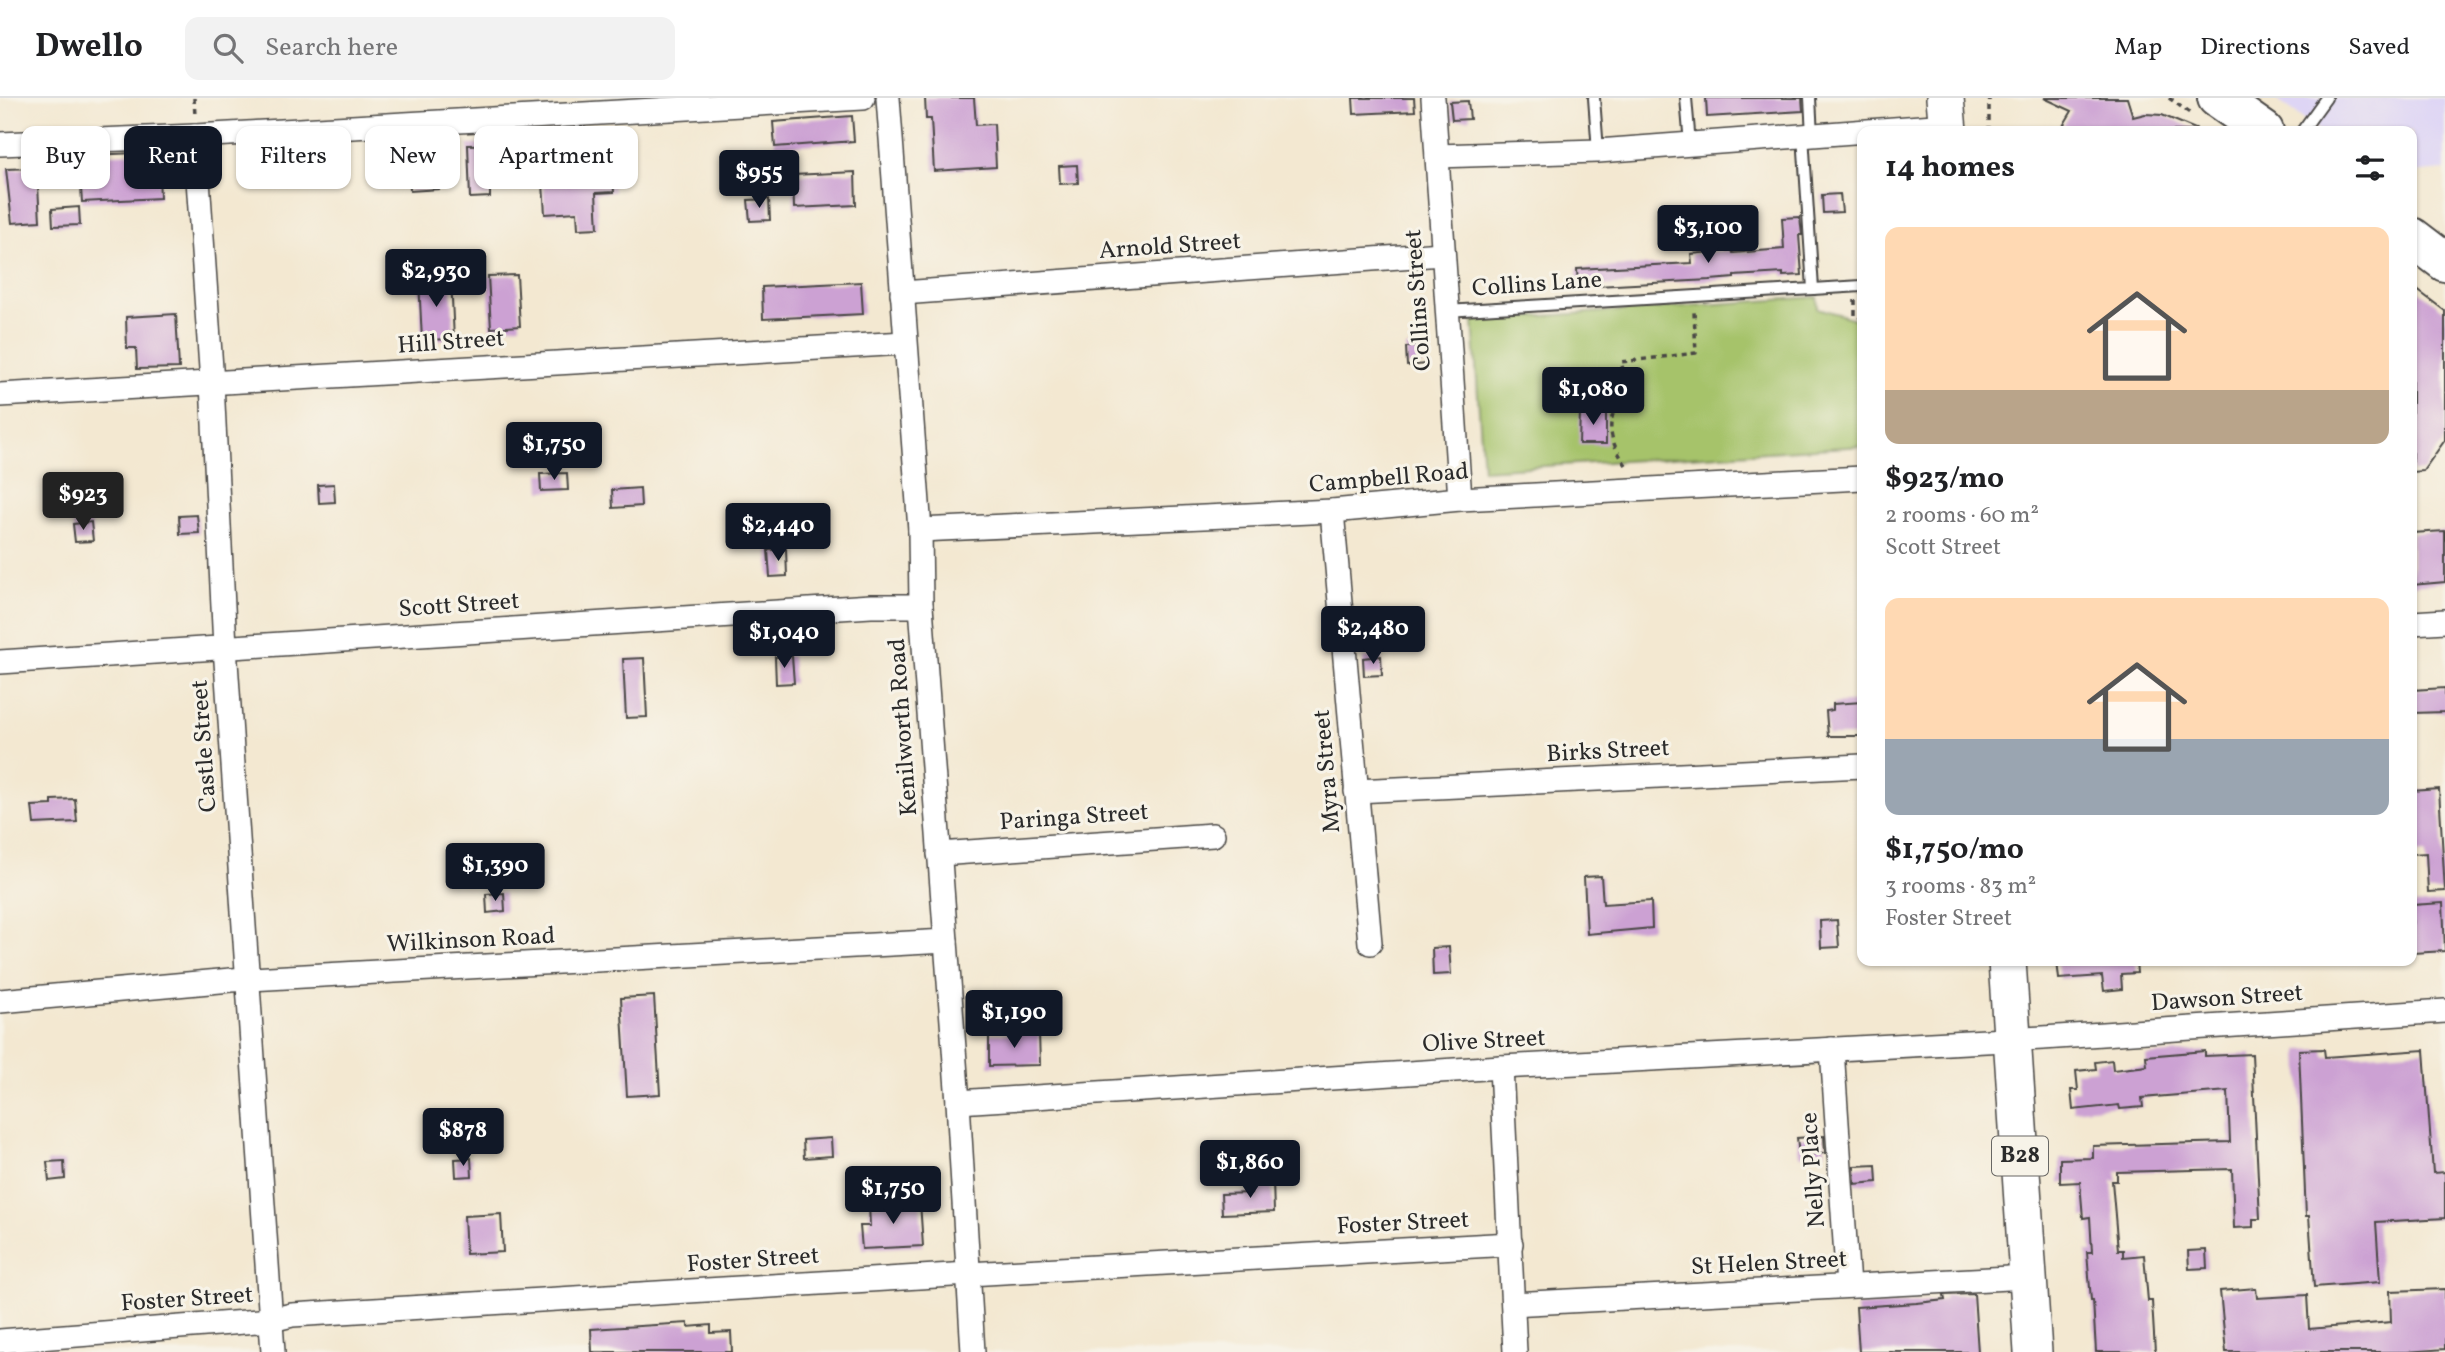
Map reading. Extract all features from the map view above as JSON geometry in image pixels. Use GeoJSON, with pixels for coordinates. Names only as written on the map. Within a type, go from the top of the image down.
{"type":"FeatureCollection","features":[{"type":"Feature","properties":{"kind":"highway"},"geometry":{"type":"LineString","coordinates":[[2217,98],[2256,126]]}},
{"type":"Feature","properties":{"kind":"highway"},"geometry":{"type":"LineString","coordinates":[[2417,241],[2445,262]]}},
{"type":"Feature","properties":{"kind":"main road","name":"B28"},"geometry":{"type":"LineString","coordinates":[[2007,966],[2033,1352]]}},
{"type":"Feature","properties":{"kind":"street"},"geometry":{"type":"LineString","coordinates":[[222,134],[863,98]]}},
{"type":"Feature","properties":{"kind":"street","name":"Kenilworth Road"},"geometry":{"type":"LineString","coordinates":[[888,98],[973,1352]]}},
{"type":"Feature","properties":{"kind":"street","name":"Collins Street"},"geometry":{"type":"LineString","coordinates":[[1433,98],[1460,499]]}},
{"type":"Feature","properties":{"kind":"street"},"geometry":{"type":"LineString","coordinates":[[1882,126],[1956,117]]}},
{"type":"Feature","properties":{"kind":"street"},"geometry":{"type":"LineString","coordinates":[[1437,156],[1598,151],[1857,129]]}},
{"type":"Feature","properties":{"kind":"street"},"geometry":{"type":"LineString","coordinates":[[0,144],[124,139]]}},
{"type":"Feature","properties":{"kind":"street","name":"Castle Street"},"geometry":{"type":"LineString","coordinates":[[199,189],[246,979],[273,1352]]}},
{"type":"Feature","properties":{"kind":"street","name":"Arnold Street"},"geometry":{"type":"LineString","coordinates":[[902,293],[1442,254]]}},
{"type":"Feature","properties":{"kind":"street","name":"Hill Street"},"geometry":{"type":"LineString","coordinates":[[0,395],[905,343]]}},
{"type":"Feature","properties":{"kind":"street","name":"Campbell Road"},"geometry":{"type":"LineString","coordinates":[[919,530],[1332,511],[1460,499],[1857,478]]}},
{"type":"Feature","properties":{"kind":"street","name":"Myra Street"},"geometry":{"type":"LineString","coordinates":[[1332,511],[1370,943]]}},
{"type":"Feature","properties":{"kind":"street","name":"Scott Street"},"geometry":{"type":"LineString","coordinates":[[0,662],[858,607],[921,606]]}},
{"type":"Feature","properties":{"kind":"street"},"geometry":{"type":"LineString","coordinates":[[2417,624],[2445,621]]}},
{"type":"Feature","properties":{"kind":"street","name":"Birks Street"},"geometry":{"type":"LineString","coordinates":[[1356,791],[1857,766]]}},
{"type":"Feature","properties":{"kind":"street","name":"Paringa Street"},"geometry":{"type":"LineString","coordinates":[[939,854],[1213,835]]}},
{"type":"Feature","properties":{"kind":"street","name":"Wilkinson Road"},"geometry":{"type":"LineString","coordinates":[[0,1000],[246,979],[946,941]]}},
{"type":"Feature","properties":{"kind":"street","name":"Dawson Street"},"geometry":{"type":"LineString","coordinates":[[2012,1040],[2445,1012]]}},
{"type":"Feature","properties":{"kind":"street","name":"Olive Street"},"geometry":{"type":"LineString","coordinates":[[958,1102],[1501,1067],[2012,1040]]}},
{"type":"Feature","properties":{"kind":"street","name":"Nelly Place"},"geometry":{"type":"LineString","coordinates":[[1832,1049],[1848,1286]]}},
{"type":"Feature","properties":{"kind":"street"},"geometry":{"type":"LineString","coordinates":[[1501,1067],[1515,1352]]}},
{"type":"Feature","properties":{"kind":"street","name":"Foster Street"},"geometry":{"type":"LineString","coordinates":[[0,1341],[271,1320],[292,1315],[1511,1244]]}},
{"type":"Feature","properties":{"kind":"street","name":"St Helen Street"},"geometry":{"type":"LineString","coordinates":[[1513,1304],[2028,1277]]}},
{"type":"Feature","properties":{"kind":"lane"},"geometry":{"type":"LineString","coordinates":[[1594,98],[1598,151]]}},
{"type":"Feature","properties":{"kind":"lane"},"geometry":{"type":"LineString","coordinates":[[1686,98],[1690,144]]}},
{"type":"Feature","properties":{"kind":"lane"},"geometry":{"type":"LineString","coordinates":[[1810,98],[1807,135],[1813,289]]}},
{"type":"Feature","properties":{"kind":"lane"},"geometry":{"type":"LineString","coordinates":[[2306,126],[2326,98]]}},
{"type":"Feature","properties":{"kind":"lane","name":"Collins Lane"},"geometry":{"type":"LineString","coordinates":[[1446,311],[1857,286]]}},
{"type":"Feature","properties":{"kind":"path"},"geometry":{"type":"LineString","coordinates":[[1989,98],[1989,126]]}},
{"type":"Feature","properties":{"kind":"path"},"geometry":{"type":"LineString","coordinates":[[1857,296],[1857,317]]}},
{"type":"Feature","properties":{"kind":"path"},"geometry":{"type":"LineString","coordinates":[[1626,465],[1611,435],[1613,410],[1623,391],[1625,380],[1621,362],[1696,353],[1693,303]]}},
{"type":"Feature","properties":{"kind":"shaded area"},"geometry":{"type":"Polygon","coordinates":[[[2274,98],[2445,98],[2445,170],[2417,173],[2417,126],[2313,126],[2274,98]]]}},
{"type":"Feature","properties":{"kind":"green space"},"geometry":{"type":"Polygon","coordinates":[[[1817,297],[1818,308],[1857,320],[1857,446],[1483,470],[1473,321],[1817,297]]]}},
{"type":"Feature","properties":{"kind":"building"},"geometry":{"type":"Polygon","coordinates":[[[925,98],[974,98],[976,125],[994,124],[996,167],[934,171],[931,119],[926,119],[925,98]]]}},
{"type":"Feature","properties":{"kind":"building"},"geometry":{"type":"Polygon","coordinates":[[[1353,98],[1414,98],[1415,111],[1354,114],[1353,98]]]}},
{"type":"Feature","properties":{"kind":"building"},"geometry":{"type":"Polygon","coordinates":[[[1706,98],[1802,98],[1803,111],[1707,117],[1706,98]]]}},
{"type":"Feature","properties":{"kind":"building"},"geometry":{"type":"Polygon","coordinates":[[[2044,98],[2127,98],[2133,117],[2145,114],[2162,115],[2188,126],[2063,126],[2072,111],[2044,98]]]}},
{"type":"Feature","properties":{"kind":"building"},"geometry":{"type":"Polygon","coordinates":[[[1468,101],[1470,119],[1452,120],[1450,102],[1468,101]]]}},
{"type":"Feature","properties":{"kind":"building"},"geometry":{"type":"Polygon","coordinates":[[[852,116],[854,141],[775,147],[773,122],[852,116]]]}},
{"type":"Feature","properties":{"kind":"building"},"geometry":{"type":"Polygon","coordinates":[[[468,145],[474,145],[474,189],[490,189],[490,197],[470,198],[468,145]]]}},
{"type":"Feature","properties":{"kind":"building"},"geometry":{"type":"Polygon","coordinates":[[[110,154],[124,154],[124,189],[160,189],[160,198],[82,202],[81,189],[110,189],[110,154]]]}},
{"type":"Feature","properties":{"kind":"building"},"geometry":{"type":"Polygon","coordinates":[[[1077,165],[1078,183],[1060,184],[1059,166],[1077,165]]]}},
{"type":"Feature","properties":{"kind":"building"},"geometry":{"type":"Polygon","coordinates":[[[6,169],[21,169],[21,189],[38,189],[40,221],[12,223],[6,169]]]}},
{"type":"Feature","properties":{"kind":"building"},"geometry":{"type":"Polygon","coordinates":[[[855,172],[856,205],[794,208],[793,175],[855,172]]]}},
{"type":"Feature","properties":{"kind":"building"},"geometry":{"type":"Polygon","coordinates":[[[543,189],[614,189],[614,192],[596,193],[598,228],[578,229],[577,212],[545,214],[543,189]]]}},
{"type":"Feature","properties":{"kind":"building"},"geometry":{"type":"Polygon","coordinates":[[[1840,194],[1842,212],[1823,213],[1822,195],[1840,194]]]}},
{"type":"Feature","properties":{"kind":"building"},"geometry":{"type":"Polygon","coordinates":[[[769,199],[770,220],[750,221],[748,200],[769,199]]]}},
{"type":"Feature","properties":{"kind":"building"},"geometry":{"type":"Polygon","coordinates":[[[79,207],[80,225],[53,226],[52,209],[79,207]]]}},
{"type":"Feature","properties":{"kind":"building"},"geometry":{"type":"Polygon","coordinates":[[[1800,217],[1802,275],[1783,276],[1783,273],[1578,287],[1577,269],[1692,263],[1691,254],[1784,249],[1782,218],[1800,217]]]}},
{"type":"Feature","properties":{"kind":"building"},"geometry":{"type":"Polygon","coordinates":[[[517,275],[520,326],[491,328],[488,276],[517,275]]]}},
{"type":"Feature","properties":{"kind":"building"},"geometry":{"type":"Polygon","coordinates":[[[451,279],[454,339],[422,340],[419,280],[451,279]]]}},
{"type":"Feature","properties":{"kind":"building"},"geometry":{"type":"Polygon","coordinates":[[[861,282],[863,314],[763,319],[762,287],[861,282]]]}},
{"type":"Feature","properties":{"kind":"building"},"geometry":{"type":"Polygon","coordinates":[[[2417,290],[2445,311],[2445,440],[2423,471],[2417,472],[2417,290]]]}},
{"type":"Feature","properties":{"kind":"building"},"geometry":{"type":"Polygon","coordinates":[[[176,314],[179,368],[137,369],[136,348],[127,348],[126,317],[176,314]]]}},
{"type":"Feature","properties":{"kind":"building"},"geometry":{"type":"Polygon","coordinates":[[[1424,346],[1425,364],[1407,366],[1406,347],[1424,346]]]}},
{"type":"Feature","properties":{"kind":"building"},"geometry":{"type":"Polygon","coordinates":[[[1606,410],[1606,444],[1579,444],[1580,411],[1606,410]]]}},
{"type":"Feature","properties":{"kind":"building"},"geometry":{"type":"Polygon","coordinates":[[[567,473],[568,490],[541,491],[540,474],[567,473]]]}},
{"type":"Feature","properties":{"kind":"building"},"geometry":{"type":"Polygon","coordinates":[[[334,484],[335,502],[319,503],[318,485],[334,484]]]}},
{"type":"Feature","properties":{"kind":"building"},"geometry":{"type":"Polygon","coordinates":[[[640,488],[641,506],[613,508],[612,490],[640,488]]]}},
{"type":"Feature","properties":{"kind":"building"},"geometry":{"type":"Polygon","coordinates":[[[197,515],[199,533],[180,534],[179,516],[197,515]]]}},
{"type":"Feature","properties":{"kind":"building"},"geometry":{"type":"Polygon","coordinates":[[[91,522],[93,541],[75,542],[73,524],[91,522]]]}},
{"type":"Feature","properties":{"kind":"building"},"geometry":{"type":"Polygon","coordinates":[[[2445,531],[2445,582],[2417,585],[2417,533],[2445,531]]]}},
{"type":"Feature","properties":{"kind":"building"},"geometry":{"type":"Polygon","coordinates":[[[786,549],[787,576],[770,577],[768,550],[786,549]]]}},
{"type":"Feature","properties":{"kind":"building"},"geometry":{"type":"Polygon","coordinates":[[[792,656],[794,683],[776,684],[775,657],[792,656]]]}},
{"type":"Feature","properties":{"kind":"building"},"geometry":{"type":"Polygon","coordinates":[[[1381,656],[1382,675],[1364,676],[1363,658],[1381,656]]]}},
{"type":"Feature","properties":{"kind":"building"},"geometry":{"type":"Polygon","coordinates":[[[644,658],[647,717],[626,718],[623,659],[644,658]]]}},
{"type":"Feature","properties":{"kind":"building"},"geometry":{"type":"Polygon","coordinates":[[[2445,688],[2445,712],[2417,713],[2417,690],[2445,688]]]}},
{"type":"Feature","properties":{"kind":"building"},"geometry":{"type":"Polygon","coordinates":[[[1857,702],[1857,736],[1828,736],[1826,711],[1833,710],[1833,704],[1857,702]]]}},
{"type":"Feature","properties":{"kind":"building"},"geometry":{"type":"Polygon","coordinates":[[[2439,789],[2445,891],[2428,892],[2426,853],[2417,854],[2417,791],[2439,789]]]}},
{"type":"Feature","properties":{"kind":"building"},"geometry":{"type":"Polygon","coordinates":[[[75,799],[77,822],[34,824],[32,806],[52,805],[52,800],[75,799]]]}},
{"type":"Feature","properties":{"kind":"building"},"geometry":{"type":"Polygon","coordinates":[[[1601,876],[1603,904],[1651,901],[1652,928],[1587,934],[1584,877],[1601,876]]]}},
{"type":"Feature","properties":{"kind":"building"},"geometry":{"type":"Polygon","coordinates":[[[504,893],[505,911],[487,913],[486,894],[504,893]]]}},
{"type":"Feature","properties":{"kind":"building"},"geometry":{"type":"Polygon","coordinates":[[[2443,903],[2445,951],[2417,953],[2417,905],[2443,903]]]}},
{"type":"Feature","properties":{"kind":"building"},"geometry":{"type":"Polygon","coordinates":[[[1837,920],[1839,947],[1821,948],[1820,921],[1837,920]]]}},
{"type":"Feature","properties":{"kind":"building"},"geometry":{"type":"Polygon","coordinates":[[[1449,947],[1451,974],[1433,975],[1432,948],[1449,947]]]}},
{"type":"Feature","properties":{"kind":"building"},"geometry":{"type":"Polygon","coordinates":[[[2058,966],[2136,966],[2137,973],[2121,974],[2122,989],[2104,991],[2102,976],[2059,979],[2058,966]]]}},
{"type":"Feature","properties":{"kind":"building"},"geometry":{"type":"Polygon","coordinates":[[[654,996],[660,1094],[627,1096],[621,998],[654,996]]]}},
{"type":"Feature","properties":{"kind":"building"},"geometry":{"type":"Polygon","coordinates":[[[1039,1033],[1040,1065],[989,1066],[989,1034],[1039,1033]]]}},
{"type":"Feature","properties":{"kind":"building"},"geometry":{"type":"Polygon","coordinates":[[[2324,1049],[2325,1057],[2424,1050],[2433,1173],[2445,1172],[2445,1218],[2376,1222],[2380,1282],[2314,1287],[2309,1216],[2306,1216],[2299,1050],[2324,1049]]]}},
{"type":"Feature","properties":{"kind":"building"},"geometry":{"type":"Polygon","coordinates":[[[2205,1051],[2205,1056],[2252,1054],[2260,1219],[2253,1219],[2253,1227],[2234,1228],[2232,1169],[2117,1172],[2117,1181],[2112,1181],[2118,1250],[2123,1250],[2123,1257],[2144,1255],[2148,1301],[2152,1301],[2155,1352],[2096,1352],[2087,1252],[2092,1252],[2090,1217],[2083,1218],[2080,1182],[2060,1183],[2060,1159],[2093,1158],[2093,1146],[2230,1142],[2228,1091],[2142,1098],[2143,1107],[2120,1109],[2119,1105],[2073,1110],[2071,1090],[2078,1090],[2076,1071],[2096,1069],[2095,1062],[2112,1060],[2113,1070],[2147,1066],[2146,1056],[2205,1051]]]}},
{"type":"Feature","properties":{"kind":"building"},"geometry":{"type":"Polygon","coordinates":[[[1824,1136],[1825,1153],[1799,1155],[1797,1138],[1824,1136]]]}},
{"type":"Feature","properties":{"kind":"building"},"geometry":{"type":"Polygon","coordinates":[[[831,1138],[832,1156],[804,1158],[803,1140],[831,1138]]]}},
{"type":"Feature","properties":{"kind":"building"},"geometry":{"type":"Polygon","coordinates":[[[471,1158],[472,1176],[456,1177],[455,1159],[471,1158]]]}},
{"type":"Feature","properties":{"kind":"building"},"geometry":{"type":"Polygon","coordinates":[[[64,1161],[65,1179],[49,1181],[47,1162],[64,1161]]]}},
{"type":"Feature","properties":{"kind":"building"},"geometry":{"type":"Polygon","coordinates":[[[1876,1165],[1877,1182],[1855,1184],[1854,1166],[1876,1165]]]}},
{"type":"Feature","properties":{"kind":"building"},"geometry":{"type":"Polygon","coordinates":[[[1273,1181],[1274,1212],[1222,1214],[1221,1194],[1251,1193],[1251,1182],[1273,1181]]]}},
{"type":"Feature","properties":{"kind":"building"},"geometry":{"type":"Polygon","coordinates":[[[920,1202],[923,1246],[862,1249],[860,1226],[870,1226],[869,1205],[920,1202]]]}},
{"type":"Feature","properties":{"kind":"building"},"geometry":{"type":"Polygon","coordinates":[[[501,1214],[503,1252],[466,1254],[464,1216],[501,1214]]]}},
{"type":"Feature","properties":{"kind":"building"},"geometry":{"type":"Polygon","coordinates":[[[2206,1250],[2207,1268],[2189,1269],[2188,1251],[2206,1250]]]}},
{"type":"Feature","properties":{"kind":"building"},"geometry":{"type":"Polygon","coordinates":[[[2256,1288],[2257,1298],[2307,1295],[2309,1329],[2391,1322],[2390,1291],[2445,1289],[2445,1349],[2407,1352],[2226,1352],[2220,1291],[2256,1288]]]}},
{"type":"Feature","properties":{"kind":"building"},"geometry":{"type":"Polygon","coordinates":[[[1974,1294],[1978,1352],[1859,1352],[1856,1307],[1945,1300],[1944,1295],[1974,1294]]]}},
{"type":"Feature","properties":{"kind":"building"},"geometry":{"type":"Polygon","coordinates":[[[688,1323],[688,1327],[711,1325],[711,1333],[731,1332],[732,1352],[592,1352],[591,1329],[688,1323]]]}}]}
